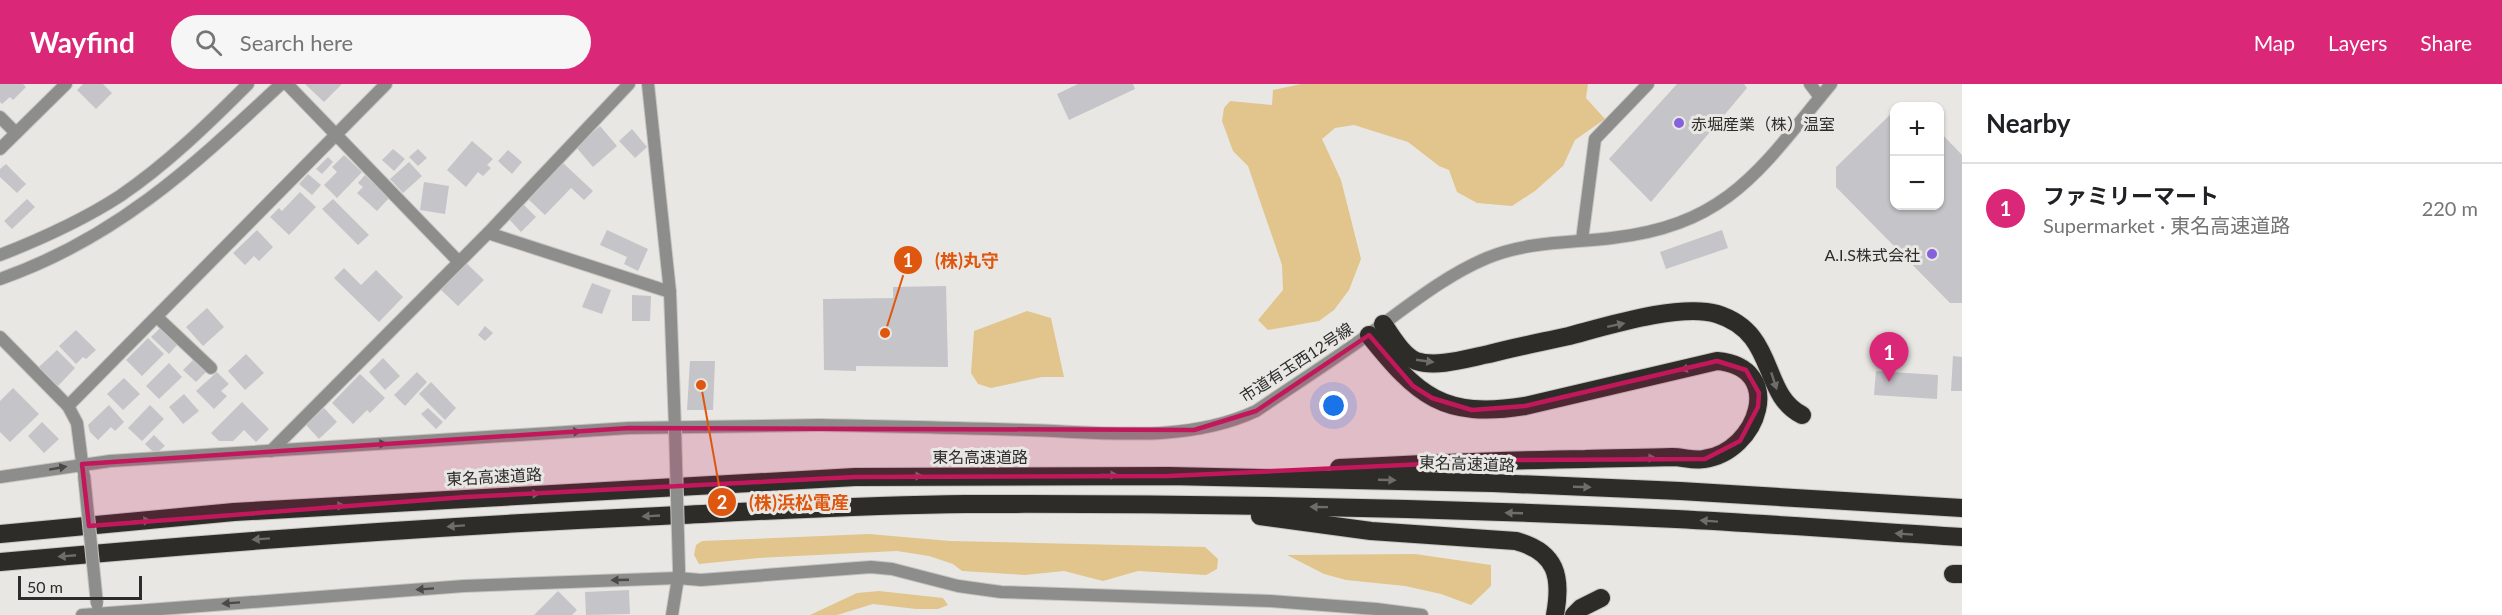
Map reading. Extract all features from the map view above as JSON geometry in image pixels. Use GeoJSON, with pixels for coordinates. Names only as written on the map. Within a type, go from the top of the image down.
{"type":"FeatureCollection","features":[{"type":"Feature","properties":{"kind":"highway"},"geometry":{"type":"LineString","coordinates":[[1376,330],[1417,361],[1434,363],[1477,356],[1680,312],[1717,314],[1746,331],[1752,338],[1767,360],[1779,393],[1792,410],[1802,415]]}},
{"type":"Feature","properties":{"kind":"highway"},"geometry":{"type":"LineString","coordinates":[[1169,476],[1512,460],[1705,459],[1725,452],[1740,441],[1751,427],[1758,407],[1759,393],[1754,379],[1746,370],[1732,363],[1717,362],[1525,406],[1494,411],[1472,410],[1432,398],[1413,386],[1399,372],[1376,330]]}},
{"type":"Feature","properties":{"kind":"highway","name":"東名高速道路"},"geometry":{"type":"LineString","coordinates":[[0,534],[234,512],[844,477],[1169,476],[1516,484],[1680,491],[1962,508]]}},
{"type":"Feature","properties":{"kind":"highway"},"geometry":{"type":"LineString","coordinates":[[0,562],[236,541],[470,525],[856,506],[1168,505],[1492,512],[1658,518],[1962,537]]}},
{"type":"Feature","properties":{"kind":"highway"},"geometry":{"type":"LineString","coordinates":[[1168,505],[1371,531],[1516,541],[1533,546],[1553,565],[1558,580],[1555,615]]}},
{"type":"Feature","properties":{"kind":"highway"},"geometry":{"type":"LineString","coordinates":[[1574,615],[1581,608],[1601,598]]}},
{"type":"Feature","properties":{"kind":"street"},"geometry":{"type":"LineString","coordinates":[[0,149],[66,84]]}},
{"type":"Feature","properties":{"kind":"street"},"geometry":{"type":"LineString","coordinates":[[0,255],[67,225],[120,196],[197,134],[248,84]]}},
{"type":"Feature","properties":{"kind":"street"},"geometry":{"type":"LineString","coordinates":[[0,279],[76,245],[134,212],[201,158],[281,84]]}},
{"type":"Feature","properties":{"kind":"street"},"geometry":{"type":"LineString","coordinates":[[287,84],[337,133],[459,262]]}},
{"type":"Feature","properties":{"kind":"street"},"geometry":{"type":"LineString","coordinates":[[68,406],[386,84]]}},
{"type":"Feature","properties":{"kind":"street"},"geometry":{"type":"LineString","coordinates":[[271,451],[488,233],[629,84]]}},
{"type":"Feature","properties":{"kind":"street"},"geometry":{"type":"LineString","coordinates":[[648,84],[670,292],[678,574],[672,615]]}},
{"type":"Feature","properties":{"kind":"street"},"geometry":{"type":"LineString","coordinates":[[1582,240],[1595,139],[1648,84]]}},
{"type":"Feature","properties":{"kind":"street"},"geometry":{"type":"LineString","coordinates":[[1810,84],[1820,98]]}},
{"type":"Feature","properties":{"kind":"street","name":"市道有玉西12号線"},"geometry":{"type":"LineString","coordinates":[[0,477],[271,451],[630,428],[820,425],[1131,433],[1194,430],[1216,426],[1256,411],[1376,330],[1449,277],[1485,259],[1507,250],[1531,245],[1635,235],[1661,229],[1703,213],[1725,201],[1754,176],[1831,84]]}},
{"type":"Feature","properties":{"kind":"street"},"geometry":{"type":"LineString","coordinates":[[0,117],[16,133]]}},
{"type":"Feature","properties":{"kind":"street"},"geometry":{"type":"LineString","coordinates":[[488,233],[670,292]]}},
{"type":"Feature","properties":{"kind":"street"},"geometry":{"type":"LineString","coordinates":[[157,317],[211,368]]}},
{"type":"Feature","properties":{"kind":"street"},"geometry":{"type":"LineString","coordinates":[[0,337],[68,406],[77,423],[97,611]]}},
{"type":"Feature","properties":{"kind":"street"},"geometry":{"type":"LineString","coordinates":[[82,615],[97,611],[464,586],[678,574],[701,580],[881,567],[958,585],[1001,592],[1270,601],[1422,615]]}},
{"type":"Feature","properties":{"kind":"highlighted area"},"geometry":{"type":"Polygon","coordinates":[[[1369,335],[1413,386],[1432,398],[1472,410],[1525,406],[1717,361],[1746,370],[1759,393],[1758,407],[1740,441],[1705,459],[1512,460],[1169,476],[855,477],[466,497],[89,526],[82,464],[629,428],[1194,430],[1256,411],[1369,335]]]}},
{"type":"Feature","properties":{"kind":"shaded area"},"geometry":{"type":"Polygon","coordinates":[[[1301,84],[1588,84],[1586,98],[1605,119],[1575,140],[1563,166],[1535,191],[1512,206],[1477,203],[1457,192],[1449,170],[1439,166],[1408,142],[1354,125],[1335,128],[1322,139],[1341,180],[1361,259],[1349,290],[1334,310],[1319,321],[1268,330],[1258,320],[1283,290],[1282,265],[1248,166],[1233,151],[1222,121],[1224,108],[1230,101],[1272,105],[1273,90],[1301,84]]]}},
{"type":"Feature","properties":{"kind":"shaded area"},"geometry":{"type":"Polygon","coordinates":[[[1027,311],[1051,318],[1064,377],[1042,377],[991,388],[978,384],[971,373],[974,331],[1027,311]]]}},
{"type":"Feature","properties":{"kind":"shaded area"},"geometry":{"type":"Polygon","coordinates":[[[869,534],[950,541],[1205,547],[1218,559],[1217,569],[1206,575],[1138,571],[1103,581],[1064,571],[1025,575],[962,571],[953,564],[929,556],[897,551],[759,558],[699,564],[694,555],[696,545],[702,541],[869,534]]]}},
{"type":"Feature","properties":{"kind":"shaded area"},"geometry":{"type":"Polygon","coordinates":[[[1415,554],[1491,565],[1491,586],[1471,605],[1441,594],[1405,586],[1346,580],[1324,574],[1287,555],[1415,554]]]}},
{"type":"Feature","properties":{"kind":"shaded area"},"geometry":{"type":"Polygon","coordinates":[[[879,591],[943,598],[948,605],[938,609],[916,609],[873,604],[837,615],[810,615],[857,593],[879,591]]]}},
{"type":"Feature","properties":{"kind":"building"},"geometry":{"type":"Polygon","coordinates":[[[0,84],[23,84],[26,87],[13,100],[10,97],[2,104],[0,84]]]}},
{"type":"Feature","properties":{"kind":"building"},"geometry":{"type":"Polygon","coordinates":[[[83,84],[103,84],[112,93],[96,109],[77,90],[83,84]]]}},
{"type":"Feature","properties":{"kind":"building"},"geometry":{"type":"Polygon","coordinates":[[[305,84],[342,84],[324,102],[305,84]]]}},
{"type":"Feature","properties":{"kind":"building"},"geometry":{"type":"Polygon","coordinates":[[[1078,84],[1133,84],[1135,89],[1069,120],[1057,94],[1078,84]]]}},
{"type":"Feature","properties":{"kind":"building","name":"赤堀産業（株）温室"},"geometry":{"type":"Polygon","coordinates":[[[1677,84],[1744,84],[1747,88],[1651,202],[1609,159],[1677,84]]]}},
{"type":"Feature","properties":{"kind":"building","name":"A.I.S株式会社"},"geometry":{"type":"Polygon","coordinates":[[[1890,115],[1890,210],[1944,210],[1944,136],[1962,155],[1962,303],[1950,303],[1836,187],[1836,167],[1890,115]]]}},
{"type":"Feature","properties":{"kind":"building"},"geometry":{"type":"Polygon","coordinates":[[[600,126],[617,146],[593,167],[576,147],[600,126]]]}},
{"type":"Feature","properties":{"kind":"building"},"geometry":{"type":"Polygon","coordinates":[[[632,129],[647,147],[635,158],[619,141],[632,129]]]}},
{"type":"Feature","properties":{"kind":"building"},"geometry":{"type":"Polygon","coordinates":[[[472,141],[493,159],[487,165],[491,168],[483,176],[478,172],[466,187],[447,170],[472,141]]]}},
{"type":"Feature","properties":{"kind":"building"},"geometry":{"type":"Polygon","coordinates":[[[393,149],[405,159],[394,171],[382,160],[393,149]]]}},
{"type":"Feature","properties":{"kind":"building"},"geometry":{"type":"Polygon","coordinates":[[[418,149],[427,158],[418,166],[409,157],[418,149]]]}},
{"type":"Feature","properties":{"kind":"building"},"geometry":{"type":"Polygon","coordinates":[[[508,150],[522,162],[512,174],[498,161],[508,150]]]}},
{"type":"Feature","properties":{"kind":"building"},"geometry":{"type":"Polygon","coordinates":[[[344,155],[362,172],[337,198],[324,185],[337,172],[332,167],[344,155]]]}},
{"type":"Feature","properties":{"kind":"building"},"geometry":{"type":"Polygon","coordinates":[[[328,157],[333,162],[322,174],[316,169],[328,157]]]}},
{"type":"Feature","properties":{"kind":"building"},"geometry":{"type":"Polygon","coordinates":[[[409,162],[422,176],[403,193],[390,179],[409,162]]]}},
{"type":"Feature","properties":{"kind":"building"},"geometry":{"type":"Polygon","coordinates":[[[562,162],[593,191],[584,200],[571,188],[545,215],[527,198],[562,162]]]}},
{"type":"Feature","properties":{"kind":"building"},"geometry":{"type":"Polygon","coordinates":[[[6,164],[26,184],[17,193],[0,177],[0,169],[6,164]]]}},
{"type":"Feature","properties":{"kind":"building"},"geometry":{"type":"Polygon","coordinates":[[[308,174],[321,185],[312,195],[299,184],[308,174]]]}},
{"type":"Feature","properties":{"kind":"building"},"geometry":{"type":"Polygon","coordinates":[[[365,175],[389,198],[377,211],[357,193],[363,187],[358,183],[365,175]]]}},
{"type":"Feature","properties":{"kind":"building"},"geometry":{"type":"Polygon","coordinates":[[[424,182],[449,186],[445,214],[420,210],[424,182]]]}},
{"type":"Feature","properties":{"kind":"building"},"geometry":{"type":"Polygon","coordinates":[[[300,192],[316,207],[289,235],[270,217],[279,208],[282,211],[300,192]]]}},
{"type":"Feature","properties":{"kind":"building"},"geometry":{"type":"Polygon","coordinates":[[[27,199],[35,207],[12,229],[4,221],[27,199]]]}},
{"type":"Feature","properties":{"kind":"building"},"geometry":{"type":"Polygon","coordinates":[[[333,199],[369,235],[358,245],[322,209],[333,199]]]}},
{"type":"Feature","properties":{"kind":"building"},"geometry":{"type":"Polygon","coordinates":[[[523,204],[536,217],[521,232],[508,218],[523,204]]]}},
{"type":"Feature","properties":{"kind":"building"},"geometry":{"type":"Polygon","coordinates":[[[257,230],[273,247],[259,261],[254,256],[245,265],[233,253],[257,230]]]}},
{"type":"Feature","properties":{"kind":"building"},"geometry":{"type":"Polygon","coordinates":[[[607,230],[648,249],[638,271],[624,264],[627,257],[600,245],[607,230]]]}},
{"type":"Feature","properties":{"kind":"building"},"geometry":{"type":"Polygon","coordinates":[[[1722,230],[1728,248],[1666,269],[1660,252],[1722,230]]]}},
{"type":"Feature","properties":{"kind":"building"},"geometry":{"type":"Polygon","coordinates":[[[465,262],[484,280],[458,306],[439,288],[465,262]]]}},
{"type":"Feature","properties":{"kind":"building"},"geometry":{"type":"Polygon","coordinates":[[[344,268],[361,285],[376,270],[403,297],[379,322],[334,278],[344,268]]]}},
{"type":"Feature","properties":{"kind":"building"},"geometry":{"type":"Polygon","coordinates":[[[592,283],[611,290],[602,314],[582,307],[592,283]]]}},
{"type":"Feature","properties":{"kind":"building"},"geometry":{"type":"Polygon","coordinates":[[[946,286],[948,367],[856,366],[856,371],[824,370],[823,299],[893,298],[893,287],[946,286]]]}},
{"type":"Feature","properties":{"kind":"building"},"geometry":{"type":"Polygon","coordinates":[[[632,295],[651,296],[650,321],[632,321],[632,295]]]}},
{"type":"Feature","properties":{"kind":"building"},"geometry":{"type":"Polygon","coordinates":[[[207,308],[224,327],[203,346],[186,327],[207,308]]]}},
{"type":"Feature","properties":{"kind":"building"},"geometry":{"type":"Polygon","coordinates":[[[485,326],[493,333],[485,341],[478,335],[485,326]]]}},
{"type":"Feature","properties":{"kind":"building"},"geometry":{"type":"Polygon","coordinates":[[[161,327],[178,344],[169,354],[151,337],[161,327]]]}},
{"type":"Feature","properties":{"kind":"building"},"geometry":{"type":"Polygon","coordinates":[[[76,330],[96,350],[76,364],[59,346],[76,330]]]}},
{"type":"Feature","properties":{"kind":"building"},"geometry":{"type":"Polygon","coordinates":[[[148,338],[164,354],[142,376],[126,360],[148,338]]]}},
{"type":"Feature","properties":{"kind":"building"},"geometry":{"type":"Polygon","coordinates":[[[57,350],[75,368],[58,386],[39,367],[57,350]]]}},
{"type":"Feature","properties":{"kind":"building"},"geometry":{"type":"Polygon","coordinates":[[[246,354],[264,373],[245,390],[228,371],[246,354]]]}},
{"type":"Feature","properties":{"kind":"building"},"geometry":{"type":"Polygon","coordinates":[[[1953,356],[1962,357],[1962,391],[1951,391],[1953,356]]]}},
{"type":"Feature","properties":{"kind":"building"},"geometry":{"type":"Polygon","coordinates":[[[196,357],[209,369],[196,382],[183,370],[196,357]]]}},
{"type":"Feature","properties":{"kind":"building"},"geometry":{"type":"Polygon","coordinates":[[[383,358],[400,376],[385,390],[369,372],[383,358]]]}},
{"type":"Feature","properties":{"kind":"building"},"geometry":{"type":"Polygon","coordinates":[[[690,361],[715,361],[713,410],[687,410],[690,361]]]}},
{"type":"Feature","properties":{"kind":"building"},"geometry":{"type":"Polygon","coordinates":[[[169,363],[182,377],[159,399],[146,386],[169,363]]]}},
{"type":"Feature","properties":{"kind":"building"},"geometry":{"type":"Polygon","coordinates":[[[1876,371],[1938,375],[1937,399],[1874,395],[1876,371]]]}},
{"type":"Feature","properties":{"kind":"building"},"geometry":{"type":"Polygon","coordinates":[[[217,372],[229,384],[221,391],[227,396],[214,409],[196,391],[217,372]]]}},
{"type":"Feature","properties":{"kind":"building"},"geometry":{"type":"Polygon","coordinates":[[[417,372],[427,382],[405,406],[394,395],[417,372]]]}},
{"type":"Feature","properties":{"kind":"building"},"geometry":{"type":"Polygon","coordinates":[[[360,374],[385,398],[370,413],[367,410],[353,424],[332,403],[360,374]]]}},
{"type":"Feature","properties":{"kind":"building"},"geometry":{"type":"Polygon","coordinates":[[[124,378],[140,394],[123,410],[107,394],[124,378]]]}},
{"type":"Feature","properties":{"kind":"building"},"geometry":{"type":"Polygon","coordinates":[[[431,382],[456,408],[445,420],[419,394],[431,382]]]}},
{"type":"Feature","properties":{"kind":"building"},"geometry":{"type":"Polygon","coordinates":[[[13,388],[39,414],[10,442],[0,432],[0,401],[13,388]]]}},
{"type":"Feature","properties":{"kind":"building"},"geometry":{"type":"Polygon","coordinates":[[[184,394],[199,411],[183,424],[169,407],[184,394]]]}},
{"type":"Feature","properties":{"kind":"building"},"geometry":{"type":"Polygon","coordinates":[[[242,402],[269,429],[256,442],[244,430],[233,441],[219,441],[211,433],[242,402]]]}},
{"type":"Feature","properties":{"kind":"building"},"geometry":{"type":"Polygon","coordinates":[[[109,405],[124,422],[115,431],[111,427],[98,440],[90,432],[88,425],[109,405]]]}},
{"type":"Feature","properties":{"kind":"building"},"geometry":{"type":"Polygon","coordinates":[[[150,405],[164,419],[142,441],[128,428],[150,405]]]}},
{"type":"Feature","properties":{"kind":"building"},"geometry":{"type":"Polygon","coordinates":[[[324,408],[337,422],[319,439],[306,425],[324,408]]]}},
{"type":"Feature","properties":{"kind":"building"},"geometry":{"type":"Polygon","coordinates":[[[428,408],[443,422],[436,429],[421,414],[428,408]]]}},
{"type":"Feature","properties":{"kind":"building"},"geometry":{"type":"Polygon","coordinates":[[[42,422],[59,439],[44,453],[28,436],[42,422]]]}},
{"type":"Feature","properties":{"kind":"building"},"geometry":{"type":"Polygon","coordinates":[[[154,435],[165,446],[159,451],[152,451],[145,444],[154,435]]]}},
{"type":"Feature","properties":{"kind":"building"},"geometry":{"type":"Polygon","coordinates":[[[629,590],[630,614],[586,615],[585,592],[629,590]]]}},
{"type":"Feature","properties":{"kind":"building"},"geometry":{"type":"Polygon","coordinates":[[[558,591],[577,610],[572,615],[534,615],[558,591]]]}},
{"type":"Feature","properties":{"kind":"place","name":"赤堀産業（株）温室"},"geometry":{"type":"Point","coordinates":[1679,123]}},
{"type":"Feature","properties":{"kind":"place","name":"A.I.S株式会社"},"geometry":{"type":"Point","coordinates":[1932,254]}},
{"type":"Feature","properties":{"kind":"place","name":"(株)丸守"},"geometry":{"type":"Point","coordinates":[885,333]}},
{"type":"Feature","properties":{"kind":"place","name":"ファミリーマート"},"geometry":{"type":"Point","coordinates":[1889,382]}},
{"type":"Feature","properties":{"kind":"place","name":"(株)浜松電産"},"geometry":{"type":"Point","coordinates":[701,385]}}]}
